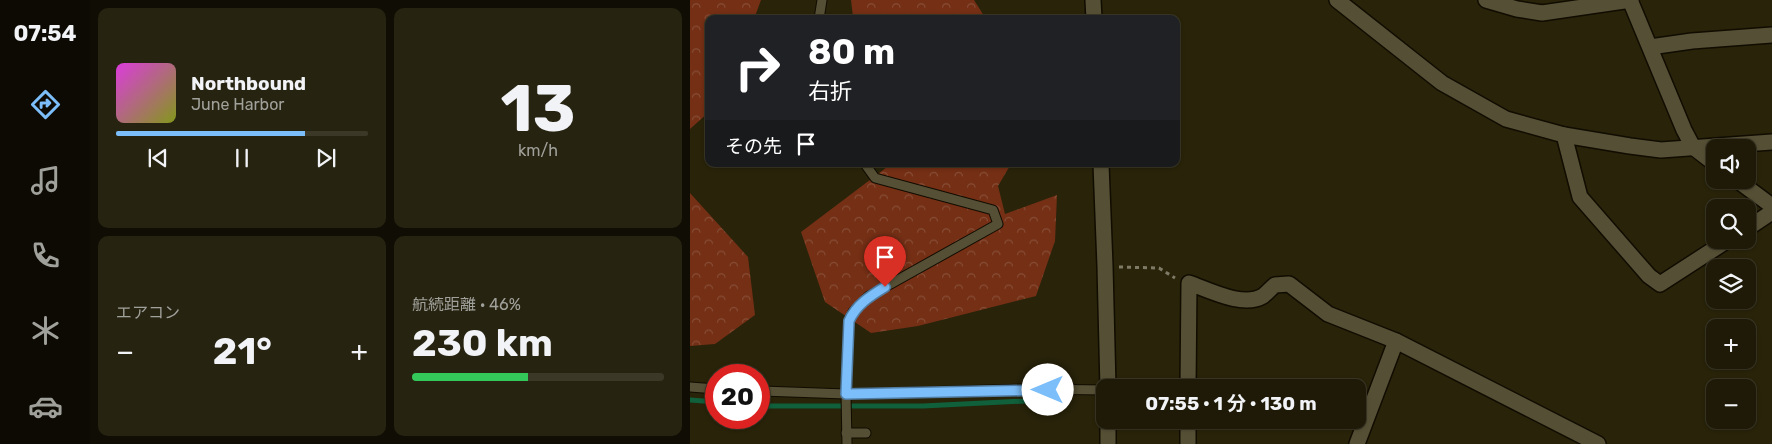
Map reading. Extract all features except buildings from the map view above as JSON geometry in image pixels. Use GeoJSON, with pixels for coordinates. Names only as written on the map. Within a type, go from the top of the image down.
{"type":"FeatureCollection","features":[{"type":"Feature","properties":{"kind":"street"},"geometry":{"type":"LineString","coordinates":[[1093,0],[1094,15]]}},
{"type":"Feature","properties":{"kind":"street"},"geometry":{"type":"LineString","coordinates":[[1337,0],[1442,83],[1506,119],[1564,135],[1661,150],[1772,142]]}},
{"type":"Feature","properties":{"kind":"street"},"geometry":{"type":"LineString","coordinates":[[1486,0],[1517,9],[1542,13],[1630,0],[1684,130],[1693,147],[1706,157]]}},
{"type":"Feature","properties":{"kind":"street"},"geometry":{"type":"LineString","coordinates":[[1650,47],[1692,41],[1772,35]]}},
{"type":"Feature","properties":{"kind":"street"},"geometry":{"type":"LineString","coordinates":[[1564,135],[1580,197],[1648,276],[1660,284],[1714,249]]}},
{"type":"Feature","properties":{"kind":"street"},"geometry":{"type":"LineString","coordinates":[[1100,167],[1108,379]]}},
{"type":"Feature","properties":{"kind":"street"},"geometry":{"type":"LineString","coordinates":[[1748,189],[1772,206]]}},
{"type":"Feature","properties":{"kind":"street"},"geometry":{"type":"LineString","coordinates":[[1756,223],[1772,212]]}},
{"type":"Feature","properties":{"kind":"street"},"geometry":{"type":"LineString","coordinates":[[1188,379],[1189,283],[1237,300],[1250,301],[1263,296],[1274,285],[1289,284],[1328,314],[1396,342],[1598,444]]}},
{"type":"Feature","properties":{"kind":"street"},"geometry":{"type":"LineString","coordinates":[[1366,406],[1396,342]]}},
{"type":"Feature","properties":{"kind":"street"},"geometry":{"type":"LineString","coordinates":[[1108,429],[1108,444]]}},
{"type":"Feature","properties":{"kind":"street"},"geometry":{"type":"LineString","coordinates":[[1188,429],[1188,444]]}},
{"type":"Feature","properties":{"kind":"street"},"geometry":{"type":"LineString","coordinates":[[1357,444],[1360,429]]}},
{"type":"Feature","properties":{"kind":"lane"},"geometry":{"type":"LineString","coordinates":[[820,15],[822,0]]}},
{"type":"Feature","properties":{"kind":"lane"},"geometry":{"type":"LineString","coordinates":[[847,444],[846,394],[849,321],[853,312],[869,296],[998,224],[993,210],[875,178],[867,167]]}},
{"type":"Feature","properties":{"kind":"lane"},"geometry":{"type":"LineString","coordinates":[[690,387],[705,388]]}},
{"type":"Feature","properties":{"kind":"lane"},"geometry":{"type":"LineString","coordinates":[[770,391],[846,394],[1096,390]]}},
{"type":"Feature","properties":{"kind":"lane"},"geometry":{"type":"LineString","coordinates":[[846,432],[866,433]]}},
{"type":"Feature","properties":{"kind":"path"},"geometry":{"type":"LineString","coordinates":[[1105,266],[1160,268],[1178,281],[1189,283]]}},
{"type":"Feature","properties":{"kind":"green space"},"geometry":{"type":"Polygon","coordinates":[[[690,0],[761,0],[755,15],[705,15],[705,116],[690,129],[690,0]]]}},
{"type":"Feature","properties":{"kind":"green space"},"geometry":{"type":"Polygon","coordinates":[[[851,0],[974,0],[983,15],[853,15],[851,0]]]}},
{"type":"Feature","properties":{"kind":"green space"},"geometry":{"type":"Polygon","coordinates":[[[887,167],[1009,167],[998,186],[1005,214],[1057,195],[1055,241],[1036,296],[918,326],[871,333],[825,302],[801,232],[887,167]]]}},
{"type":"Feature","properties":{"kind":"green space"},"geometry":{"type":"Polygon","coordinates":[[[690,193],[748,257],[755,315],[715,344],[690,346],[690,193]]]}},
{"type":"Feature","properties":{"kind":"waterway"},"geometry":{"type":"LineString","coordinates":[[690,400],[705,401]]}},
{"type":"Feature","properties":{"kind":"waterway"},"geometry":{"type":"LineString","coordinates":[[770,406],[923,406],[1046,400]]}},
{"type":"Feature","properties":{"kind":"route"},"geometry":{"type":"LineString","coordinates":[[885,287],[869,296],[853,312],[849,321],[846,394],[1048,390]]}}]}
